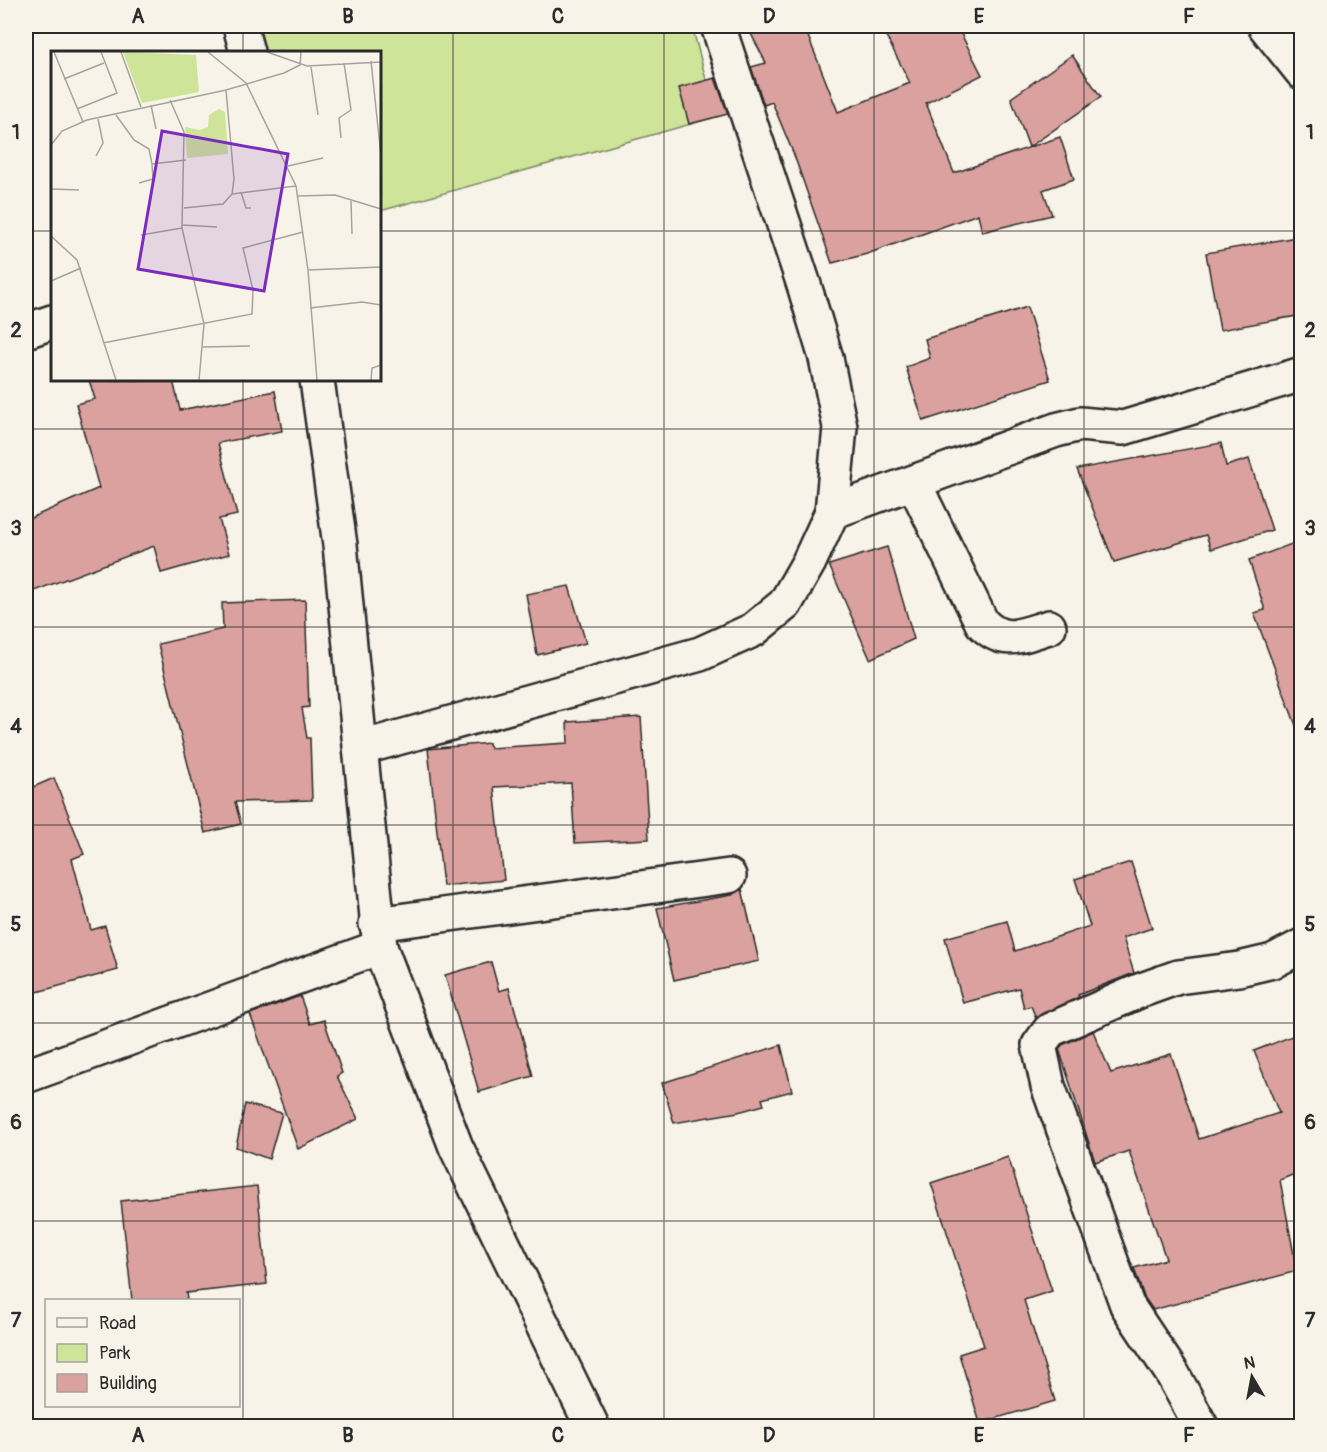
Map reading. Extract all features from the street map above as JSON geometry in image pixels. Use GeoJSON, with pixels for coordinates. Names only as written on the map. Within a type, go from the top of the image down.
{"type":"FeatureCollection","features":[{"type":"Feature","properties":{"kind":"street"},"geometry":{"type":"LineString","coordinates":[[240,26],[247,51]]}},
{"type":"Feature","properties":{"kind":"street"},"geometry":{"type":"LineString","coordinates":[[361,748],[700,654],[753,630],[785,604],[809,562],[832,512],[840,428],[826,358],[718,26]]}},
{"type":"Feature","properties":{"kind":"street"},"geometry":{"type":"LineString","coordinates":[[1265,26],[1302,72]]}},
{"type":"Feature","properties":{"kind":"street"},"geometry":{"type":"LineString","coordinates":[[26,331],[51,322]]}},
{"type":"Feature","properties":{"kind":"street"},"geometry":{"type":"LineString","coordinates":[[832,512],[1056,430],[1080,424],[1123,428],[1302,374]]}},
{"type":"Feature","properties":{"kind":"street"},"geometry":{"type":"LineString","coordinates":[[317,381],[340,545],[378,936],[456,1146],[592,1426]]}},
{"type":"Feature","properties":{"kind":"street"},"geometry":{"type":"LineString","coordinates":[[914,483],[982,623],[993,635],[1011,638],[1049,627]]}},
{"type":"Feature","properties":{"kind":"street"},"geometry":{"type":"LineString","coordinates":[[26,1076],[378,936],[729,876]]}},
{"type":"Feature","properties":{"kind":"street"},"geometry":{"type":"LineString","coordinates":[[1201,1426],[1172,1373],[1127,1305],[1048,1086],[1039,1045],[1050,1030],[1139,991],[1178,977],[1239,969],[1273,961],[1302,946]]}},
{"type":"Feature","properties":{"kind":"green space"},"geometry":{"type":"Polygon","coordinates":[[[254,26],[692,26],[716,117],[381,211],[381,51],[261,51],[254,26]]]}},
{"type":"Feature","properties":{"kind":"building"},"geometry":{"type":"Polygon","coordinates":[[[747,26],[804,26],[838,112],[910,83],[881,26],[957,26],[982,75],[926,103],[954,173],[1060,137],[1074,179],[1043,190],[1052,215],[982,232],[978,214],[867,254],[832,263],[794,155],[772,102],[764,105],[751,67],[766,63],[747,26]]]}},
{"type":"Feature","properties":{"kind":"building"},"geometry":{"type":"Polygon","coordinates":[[[1072,55],[1101,97],[1029,147],[1011,98],[1072,55]]]}},
{"type":"Feature","properties":{"kind":"building"},"geometry":{"type":"Polygon","coordinates":[[[715,78],[728,114],[689,124],[679,88],[715,78]]]}},
{"type":"Feature","properties":{"kind":"building"},"geometry":{"type":"Polygon","coordinates":[[[1302,236],[1302,315],[1220,330],[1206,253],[1302,236]]]}},
{"type":"Feature","properties":{"kind":"building"},"geometry":{"type":"Polygon","coordinates":[[[1027,307],[1050,380],[923,421],[906,367],[930,358],[925,339],[1027,307]]]}},
{"type":"Feature","properties":{"kind":"building"},"geometry":{"type":"Polygon","coordinates":[[[89,381],[173,381],[180,410],[275,391],[282,431],[218,443],[237,515],[219,519],[229,554],[161,573],[154,546],[26,594],[26,520],[99,488],[76,404],[95,399],[89,381]]]}},
{"type":"Feature","properties":{"kind":"building"},"geometry":{"type":"Polygon","coordinates":[[[1221,443],[1226,466],[1249,459],[1272,530],[1211,549],[1206,535],[1114,562],[1077,469],[1221,443]]]}},
{"type":"Feature","properties":{"kind":"building"},"geometry":{"type":"Polygon","coordinates":[[[1302,540],[1302,731],[1298,731],[1254,613],[1265,610],[1249,560],[1302,540]]]}},
{"type":"Feature","properties":{"kind":"building"},"geometry":{"type":"Polygon","coordinates":[[[887,547],[914,639],[870,659],[829,565],[887,547]]]}},
{"type":"Feature","properties":{"kind":"building"},"geometry":{"type":"Polygon","coordinates":[[[569,586],[586,643],[537,655],[526,594],[569,586]]]}},
{"type":"Feature","properties":{"kind":"building"},"geometry":{"type":"Polygon","coordinates":[[[305,600],[309,707],[302,708],[307,738],[310,738],[312,800],[235,802],[241,824],[205,833],[158,644],[223,629],[222,603],[305,600]]]}},
{"type":"Feature","properties":{"kind":"building"},"geometry":{"type":"Polygon","coordinates":[[[641,717],[649,839],[575,843],[571,783],[494,787],[504,880],[443,886],[428,749],[489,743],[490,748],[568,743],[567,722],[641,717]]]}},
{"type":"Feature","properties":{"kind":"building"},"geometry":{"type":"Polygon","coordinates":[[[54,778],[84,854],[72,859],[91,930],[105,926],[118,970],[26,995],[26,790],[54,778]]]}},
{"type":"Feature","properties":{"kind":"building"},"geometry":{"type":"Polygon","coordinates":[[[1131,862],[1152,928],[1123,938],[1134,973],[1078,995],[1079,997],[1036,1018],[1031,1006],[1024,1008],[1019,988],[963,1003],[945,938],[1007,921],[1015,951],[1090,926],[1075,879],[1131,862]]]}},
{"type":"Feature","properties":{"kind":"building"},"geometry":{"type":"Polygon","coordinates":[[[742,889],[759,961],[674,980],[657,908],[732,895],[742,889]]]}},
{"type":"Feature","properties":{"kind":"building"},"geometry":{"type":"Polygon","coordinates":[[[491,962],[499,991],[509,988],[533,1076],[479,1092],[445,975],[491,962]]]}},
{"type":"Feature","properties":{"kind":"building"},"geometry":{"type":"Polygon","coordinates":[[[300,996],[310,1024],[324,1020],[342,1073],[337,1076],[358,1119],[298,1149],[250,1014],[300,996]]]}},
{"type":"Feature","properties":{"kind":"building"},"geometry":{"type":"Polygon","coordinates":[[[1093,1031],[1111,1073],[1171,1054],[1199,1139],[1279,1113],[1254,1051],[1302,1032],[1302,1171],[1280,1180],[1297,1271],[1153,1310],[1144,1297],[1134,1268],[1166,1259],[1129,1151],[1095,1162],[1059,1049],[1062,1045],[1093,1031]]]}},
{"type":"Feature","properties":{"kind":"building"},"geometry":{"type":"Polygon","coordinates":[[[781,1045],[792,1091],[762,1099],[764,1105],[674,1123],[662,1083],[781,1045]]]}},
{"type":"Feature","properties":{"kind":"building"},"geometry":{"type":"Polygon","coordinates":[[[245,1104],[282,1113],[269,1159],[236,1147],[245,1104]]]}},
{"type":"Feature","properties":{"kind":"building"},"geometry":{"type":"Polygon","coordinates":[[[1008,1157],[1052,1291],[1024,1300],[1055,1401],[980,1423],[959,1354],[984,1346],[931,1183],[1008,1157]]]}},
{"type":"Feature","properties":{"kind":"building"},"geometry":{"type":"Polygon","coordinates":[[[257,1186],[267,1284],[186,1293],[187,1299],[132,1299],[121,1201],[257,1186]]]}}]}
